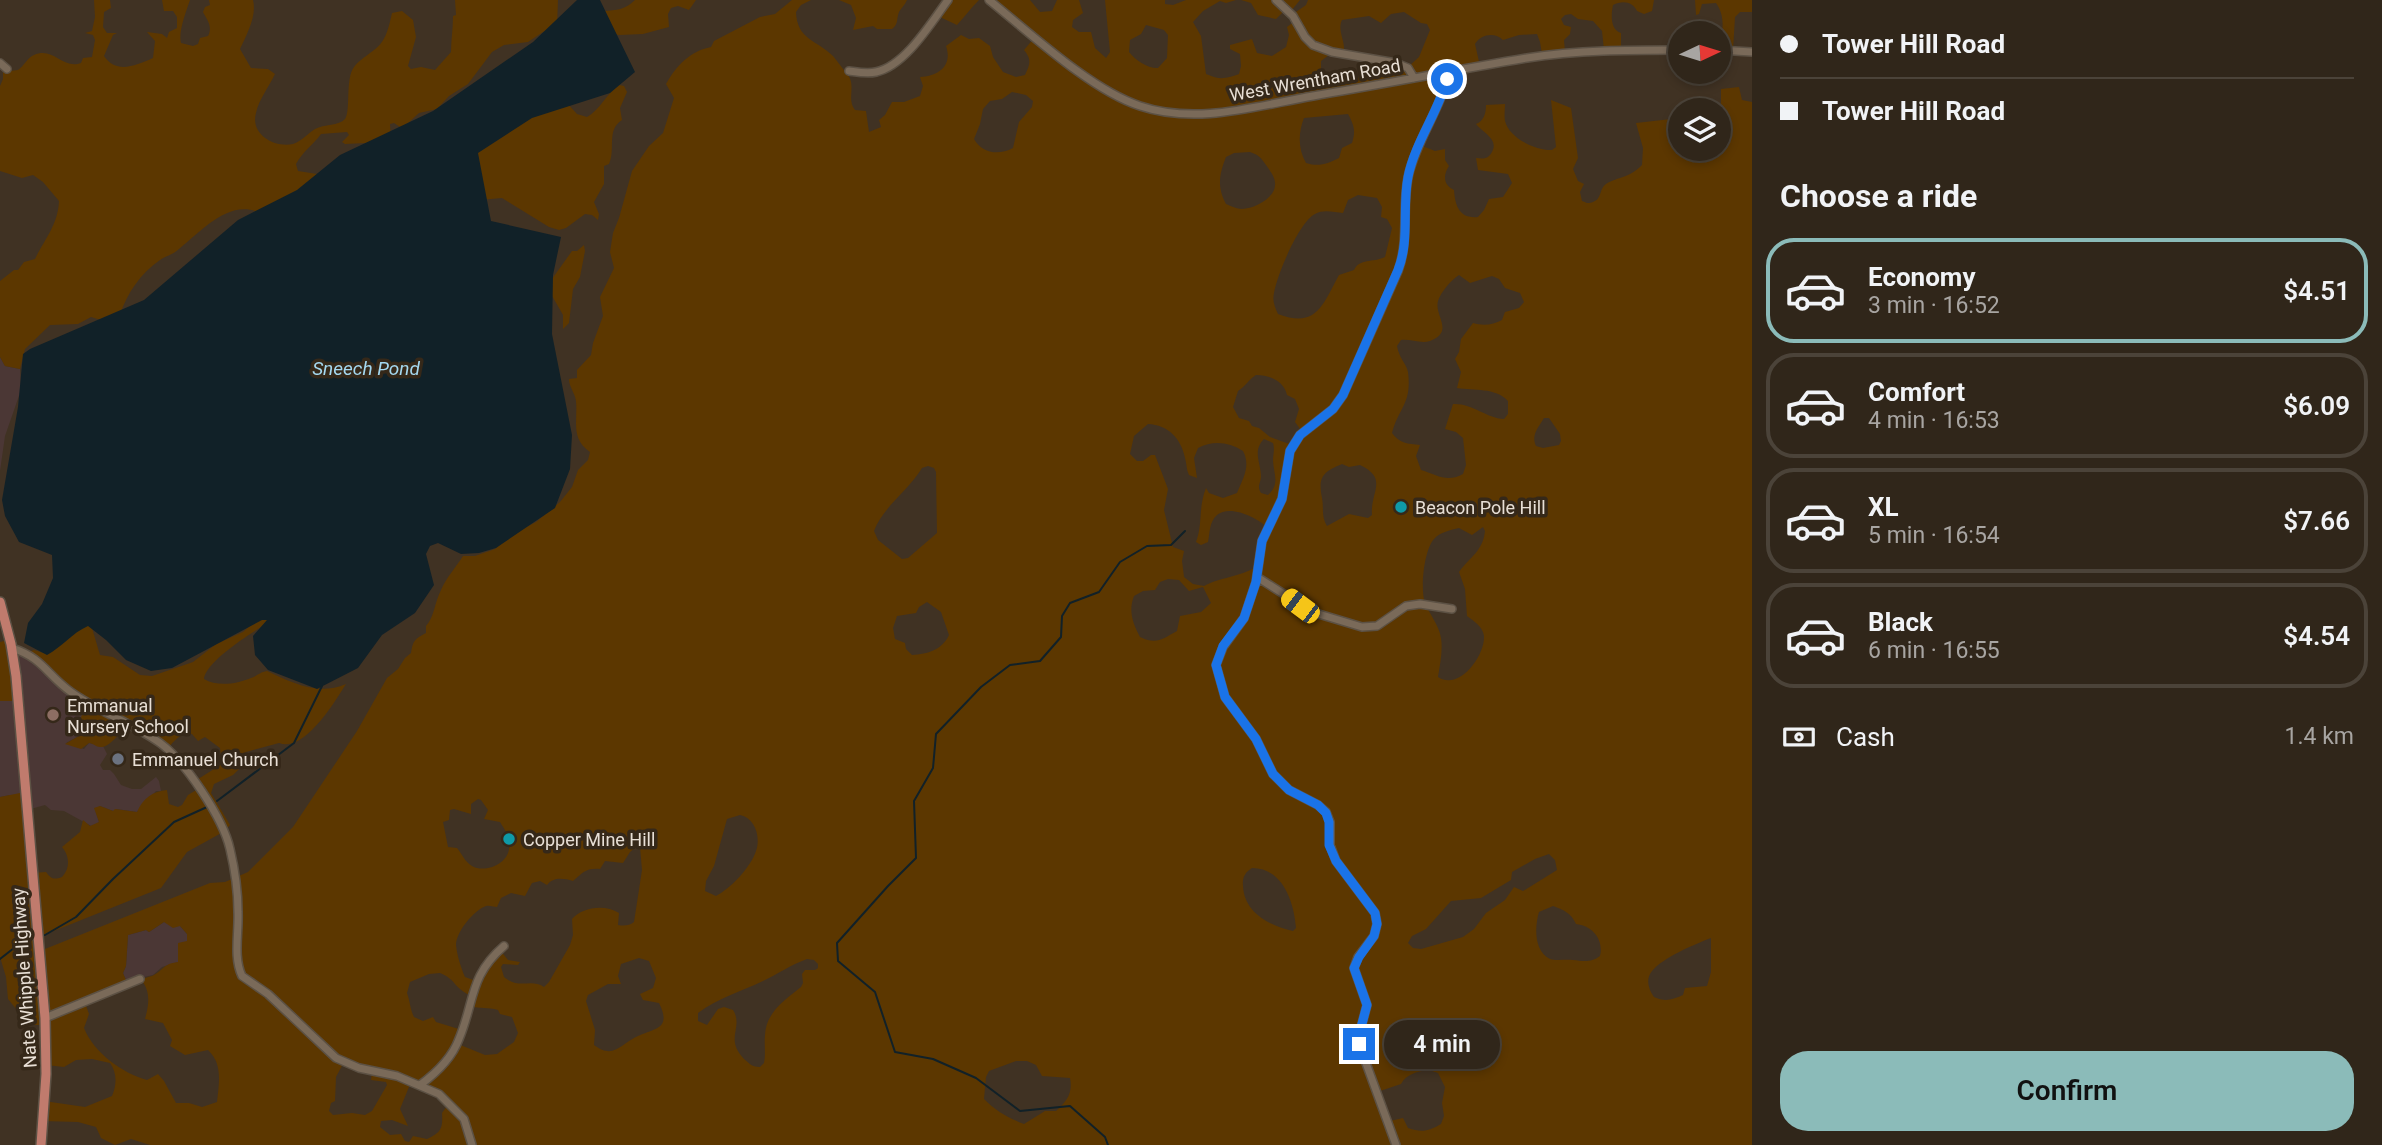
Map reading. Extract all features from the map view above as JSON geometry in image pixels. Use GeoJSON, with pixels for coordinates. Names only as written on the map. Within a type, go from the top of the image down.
{"type":"FeatureCollection","features":[{"type":"Feature","properties":{"kind":"main road","name":"Nate Whipple Highway"},"geometry":{"type":"LineString","coordinates":[[0,602],[12,648],[20,712],[45,1018],[46,1074],[41,1145]]}},
{"type":"Feature","properties":{"kind":"street"},"geometry":{"type":"LineString","coordinates":[[849,71],[870,73],[894,65],[948,0]]}},
{"type":"Feature","properties":{"kind":"street","name":"West Wrentham Road"},"geometry":{"type":"LineString","coordinates":[[989,0],[1092,80],[1129,102],[1168,113],[1219,113],[1561,53],[1668,50]]}},
{"type":"Feature","properties":{"kind":"street"},"geometry":{"type":"LineString","coordinates":[[1276,0],[1293,16],[1313,45],[1332,52],[1396,63],[1408,68],[1414,78]]}},
{"type":"Feature","properties":{"kind":"street"},"geometry":{"type":"LineString","coordinates":[[1731,51],[1752,52]]}},
{"type":"Feature","properties":{"kind":"street"},"geometry":{"type":"LineString","coordinates":[[1396,1145],[1358,1040],[1367,1005],[1354,968],[1374,936],[1377,924],[1375,913],[1336,861],[1329,845],[1329,822],[1326,813],[1318,805],[1294,794],[1278,780],[1256,739],[1225,697],[1216,672],[1220,652],[1244,618],[1256,577],[1262,541],[1282,499],[1290,451],[1300,435],[1333,409],[1343,395],[1403,258],[1408,177],[1418,147],[1443,94],[1449,72]]}},
{"type":"Feature","properties":{"kind":"street"},"geometry":{"type":"LineString","coordinates":[[1256,577],[1312,612],[1362,627],[1377,626],[1406,606],[1420,604],[1452,609]]}},
{"type":"Feature","properties":{"kind":"street"},"geometry":{"type":"LineString","coordinates":[[12,648],[37,660],[71,692],[162,744],[191,776],[215,813],[229,843],[237,895],[237,963],[246,981],[268,994],[336,1058],[359,1068],[397,1076],[439,1094],[456,1110],[470,1131],[472,1145]]}},
{"type":"Feature","properties":{"kind":"street"},"geometry":{"type":"LineString","coordinates":[[420,1085],[439,1069],[456,1046],[478,978],[487,961],[504,946]]}},
{"type":"Feature","properties":{"kind":"street"},"geometry":{"type":"LineString","coordinates":[[45,1018],[140,979]]}},
{"type":"Feature","properties":{"kind":"shaded area"},"geometry":{"type":"Polygon","coordinates":[[[94,0],[110,0],[111,8],[104,12],[103,27],[107,33],[117,33],[113,35],[104,56],[114,65],[126,67],[153,58],[155,41],[147,32],[162,34],[167,38],[169,32],[177,28],[177,17],[173,11],[164,11],[162,0],[190,0],[180,38],[181,43],[193,46],[198,44],[200,38],[208,36],[209,23],[203,12],[205,7],[210,5],[209,0],[253,0],[252,19],[240,49],[251,68],[268,69],[275,74],[257,108],[255,121],[265,138],[286,145],[296,143],[319,127],[345,119],[351,72],[357,63],[383,40],[392,13],[402,11],[413,20],[416,37],[408,66],[411,69],[421,67],[435,70],[451,52],[453,16],[456,15],[455,0],[558,0],[557,26],[528,42],[504,45],[492,52],[468,84],[449,96],[437,109],[419,113],[400,127],[394,123],[390,124],[391,138],[387,142],[345,144],[342,142],[349,135],[347,132],[321,134],[296,164],[298,171],[317,174],[319,177],[262,214],[239,210],[217,218],[141,277],[120,315],[104,321],[91,317],[78,324],[50,325],[25,349],[20,369],[5,366],[0,357],[0,281],[18,270],[24,262],[35,259],[53,225],[59,201],[43,182],[33,175],[22,178],[0,171],[0,86],[3,66],[10,71],[18,70],[32,56],[41,53],[75,64],[81,63],[83,58],[92,57],[95,40],[93,35],[85,33],[92,31],[94,0]]]}},
{"type":"Feature","properties":{"kind":"shaded area"},"geometry":{"type":"Polygon","coordinates":[[[635,0],[696,0],[689,10],[678,6],[671,8],[668,14],[669,27],[643,34],[607,33],[603,11],[620,9],[635,0]]]}},
{"type":"Feature","properties":{"kind":"shaded area"},"geometry":{"type":"Polygon","coordinates":[[[792,0],[811,0],[801,5],[796,12],[800,28],[833,56],[850,78],[852,106],[855,110],[866,111],[869,132],[881,127],[879,120],[892,102],[904,102],[920,96],[923,86],[920,77],[933,75],[942,69],[947,59],[946,46],[961,35],[969,39],[979,38],[990,46],[993,57],[1003,72],[1016,77],[1025,75],[1029,62],[1024,50],[1034,38],[989,0],[1030,0],[1040,12],[1052,11],[1057,0],[1079,0],[1083,13],[1073,20],[1072,27],[1079,32],[1091,32],[1095,48],[1106,58],[1110,52],[1105,0],[1165,0],[1165,4],[1173,5],[1186,0],[1236,0],[1226,3],[1220,1],[1203,11],[1193,22],[1201,36],[1206,74],[1222,78],[1239,74],[1241,66],[1240,54],[1230,49],[1230,45],[1252,39],[1257,53],[1272,56],[1286,47],[1289,35],[1287,27],[1295,21],[1293,14],[1306,5],[1308,0],[1654,0],[1652,11],[1644,14],[1627,3],[1613,5],[1612,21],[1615,29],[1621,33],[1621,49],[1604,50],[1602,31],[1593,21],[1578,19],[1571,14],[1561,19],[1564,25],[1571,27],[1570,34],[1564,40],[1565,52],[1542,54],[1537,34],[1519,35],[1503,40],[1488,35],[1475,44],[1480,66],[1450,72],[1420,145],[1435,151],[1445,149],[1445,160],[1449,166],[1445,176],[1446,183],[1454,190],[1459,210],[1472,217],[1478,217],[1489,199],[1503,197],[1512,183],[1508,174],[1478,170],[1476,158],[1487,157],[1494,147],[1492,140],[1476,124],[1484,116],[1486,105],[1505,104],[1505,121],[1512,133],[1531,146],[1546,150],[1556,147],[1551,100],[1571,108],[1578,158],[1573,169],[1578,181],[1584,184],[1580,192],[1582,201],[1589,203],[1598,199],[1606,184],[1632,173],[1642,165],[1643,148],[1636,123],[1668,119],[1668,161],[1731,161],[1731,98],[1721,98],[1721,89],[1739,87],[1742,100],[1752,102],[1752,1145],[150,1145],[131,1139],[115,1145],[101,1138],[96,1127],[78,1122],[42,1121],[44,1101],[85,1107],[112,1096],[115,1075],[110,1063],[92,1059],[76,1060],[64,1067],[46,1065],[44,1025],[34,1025],[21,1015],[8,999],[6,977],[0,957],[0,797],[25,792],[33,873],[46,872],[57,878],[62,877],[68,866],[62,847],[80,832],[83,820],[90,826],[99,822],[94,808],[100,806],[113,811],[137,812],[149,796],[167,790],[169,804],[178,807],[188,795],[198,789],[195,781],[222,764],[220,748],[205,737],[198,741],[192,734],[185,734],[178,737],[168,748],[125,725],[114,739],[103,747],[89,743],[81,749],[65,744],[79,736],[81,717],[89,703],[28,652],[34,650],[47,654],[70,631],[89,625],[100,655],[113,657],[140,675],[152,676],[193,662],[216,644],[243,632],[258,619],[267,619],[266,624],[220,656],[206,672],[204,679],[221,684],[233,683],[267,671],[296,684],[316,688],[326,689],[346,684],[326,714],[308,734],[289,744],[279,743],[246,752],[243,755],[244,764],[233,775],[214,784],[211,793],[230,825],[225,831],[187,852],[161,888],[39,937],[40,951],[210,883],[225,882],[248,872],[293,827],[357,731],[387,678],[411,653],[415,640],[426,633],[426,626],[439,594],[463,556],[475,556],[495,549],[509,536],[536,522],[560,502],[572,487],[578,470],[588,460],[590,452],[577,435],[576,401],[569,379],[577,378],[577,370],[591,355],[603,316],[600,297],[614,268],[610,252],[613,233],[632,171],[649,146],[663,133],[674,98],[666,84],[679,65],[690,56],[711,47],[714,41],[760,17],[775,14],[792,0]],[[1404,12],[1391,14],[1381,23],[1369,16],[1342,20],[1340,28],[1344,51],[1333,52],[1321,61],[1321,73],[1331,82],[1351,80],[1369,74],[1369,57],[1408,67],[1419,57],[1430,30],[1427,24],[1404,12]],[[1146,25],[1141,34],[1130,40],[1129,52],[1142,63],[1158,68],[1167,58],[1168,35],[1164,30],[1146,25]],[[1012,92],[1002,99],[990,101],[983,109],[974,139],[986,150],[1002,152],[1013,148],[1019,122],[1032,107],[1033,101],[1026,95],[1012,92]],[[1348,114],[1304,118],[1300,147],[1306,163],[1319,165],[1339,158],[1342,148],[1352,143],[1354,135],[1348,114]],[[1250,152],[1234,153],[1226,157],[1220,181],[1226,204],[1242,209],[1252,207],[1272,194],[1275,182],[1258,156],[1250,152]],[[1358,195],[1348,200],[1343,213],[1318,212],[1302,227],[1279,274],[1274,293],[1278,314],[1291,318],[1310,316],[1323,304],[1339,275],[1354,270],[1363,262],[1385,257],[1392,228],[1387,219],[1381,217],[1382,207],[1377,198],[1358,195]],[[1459,275],[1438,301],[1441,333],[1430,341],[1401,340],[1397,346],[1408,372],[1409,383],[1407,399],[1392,433],[1404,442],[1420,445],[1416,456],[1421,470],[1447,478],[1463,474],[1466,465],[1463,438],[1456,432],[1445,429],[1453,404],[1460,404],[1497,418],[1504,419],[1508,414],[1508,401],[1497,393],[1457,388],[1461,372],[1455,359],[1461,339],[1473,323],[1499,322],[1505,312],[1519,308],[1524,302],[1520,293],[1505,288],[1499,279],[1492,276],[1470,283],[1459,275]],[[1256,375],[1238,391],[1233,407],[1239,418],[1249,421],[1252,426],[1270,437],[1292,445],[1303,433],[1295,422],[1299,409],[1295,399],[1287,395],[1280,383],[1266,376],[1256,375]],[[1544,418],[1534,438],[1536,446],[1543,448],[1559,445],[1560,434],[1549,418],[1544,418]],[[1148,424],[1134,436],[1130,454],[1137,461],[1155,455],[1168,489],[1164,510],[1173,547],[1184,551],[1184,577],[1193,584],[1204,586],[1250,570],[1260,562],[1268,528],[1244,514],[1229,511],[1217,515],[1211,524],[1208,542],[1201,545],[1196,542],[1206,488],[1209,493],[1223,498],[1237,493],[1246,467],[1243,451],[1221,443],[1198,448],[1194,458],[1197,478],[1189,475],[1177,439],[1162,427],[1148,424]],[[1264,439],[1258,448],[1261,477],[1259,489],[1261,493],[1268,495],[1275,483],[1273,443],[1264,439]],[[1342,464],[1326,473],[1321,481],[1321,491],[1327,526],[1349,514],[1368,518],[1372,515],[1376,481],[1369,470],[1360,465],[1349,467],[1342,464]],[[928,466],[922,468],[883,514],[874,531],[878,540],[902,559],[908,558],[937,533],[936,472],[928,466]],[[1483,527],[1472,535],[1459,528],[1434,539],[1425,560],[1423,579],[1425,603],[1441,638],[1438,677],[1446,680],[1454,679],[1469,669],[1480,653],[1484,636],[1480,627],[1467,616],[1465,589],[1459,572],[1479,549],[1485,531],[1483,527]],[[1168,579],[1160,582],[1155,590],[1143,591],[1134,596],[1131,612],[1140,637],[1151,641],[1177,631],[1180,616],[1201,612],[1211,603],[1203,587],[1189,591],[1179,580],[1168,579]],[[927,602],[919,607],[916,613],[897,616],[893,628],[895,639],[905,643],[906,649],[912,655],[934,650],[943,644],[949,635],[941,612],[927,602]],[[478,799],[471,804],[471,814],[450,810],[449,820],[443,822],[448,847],[457,848],[467,862],[477,868],[488,868],[500,863],[507,855],[509,842],[500,822],[484,819],[488,810],[478,799]],[[740,815],[727,819],[714,866],[706,881],[705,891],[716,896],[750,864],[757,846],[757,834],[750,820],[740,815]],[[640,847],[630,852],[623,863],[605,861],[600,869],[588,870],[573,881],[558,879],[547,885],[540,881],[532,883],[525,896],[511,893],[501,898],[497,907],[486,906],[476,912],[462,928],[456,945],[465,977],[476,981],[500,950],[508,960],[520,962],[518,965],[503,964],[501,967],[504,977],[515,983],[534,983],[544,987],[570,945],[573,935],[572,919],[576,915],[588,909],[607,908],[619,913],[618,925],[634,922],[642,870],[640,847]],[[1549,854],[1535,859],[1512,872],[1511,880],[1481,898],[1451,901],[1426,929],[1412,936],[1408,943],[1413,948],[1421,949],[1463,937],[1474,929],[1486,913],[1505,900],[1514,887],[1523,891],[1557,870],[1555,860],[1549,854]],[[1252,868],[1244,876],[1244,895],[1253,910],[1275,926],[1293,931],[1296,928],[1293,908],[1279,880],[1263,870],[1252,868]],[[1557,907],[1539,912],[1538,944],[1544,955],[1550,959],[1587,961],[1600,956],[1599,939],[1596,935],[1576,924],[1557,907]],[[164,922],[149,932],[146,930],[128,935],[123,973],[128,985],[85,1003],[89,1014],[84,1028],[95,1046],[110,1061],[147,1080],[158,1074],[176,1103],[202,1107],[217,1102],[219,1074],[213,1055],[208,1050],[185,1055],[170,1046],[172,1040],[163,1023],[145,1019],[148,998],[141,980],[156,974],[169,964],[178,962],[178,943],[187,941],[187,934],[180,926],[173,928],[164,922]],[[1711,938],[1679,952],[1657,966],[1650,974],[1648,984],[1654,997],[1672,999],[1683,995],[1685,988],[1707,986],[1711,972],[1711,938]],[[639,958],[621,964],[618,976],[621,984],[608,984],[588,995],[586,1001],[595,1030],[594,1045],[607,1051],[617,1049],[663,1023],[663,1012],[659,1003],[643,1000],[640,994],[653,988],[656,978],[649,961],[639,958]],[[807,959],[721,999],[698,1013],[698,1021],[707,1025],[718,1009],[724,1007],[733,1010],[737,1022],[735,1045],[738,1052],[751,1065],[760,1067],[764,1063],[766,1027],[773,1013],[801,987],[805,970],[818,968],[814,960],[807,959]],[[440,973],[429,974],[410,982],[407,993],[414,1017],[423,1021],[433,1017],[436,1022],[462,1030],[458,1044],[485,1055],[497,1054],[514,1042],[518,1033],[512,1017],[500,1014],[498,1010],[470,1006],[472,996],[440,973]],[[1016,1061],[989,1071],[984,1099],[1002,1114],[1024,1124],[1045,1111],[1056,1111],[1060,1107],[1070,1092],[1070,1078],[1042,1076],[1036,1065],[1027,1061],[1016,1061]],[[344,1062],[336,1077],[335,1101],[331,1103],[329,1111],[333,1115],[365,1115],[372,1111],[387,1085],[386,1082],[371,1080],[372,1073],[344,1062]],[[1421,1071],[1406,1078],[1401,1084],[1380,1091],[1390,1121],[1403,1118],[1408,1128],[1421,1131],[1441,1124],[1444,1116],[1442,1103],[1445,1087],[1438,1073],[1421,1071]],[[411,1082],[400,1109],[408,1126],[392,1120],[381,1121],[380,1127],[390,1135],[401,1134],[405,1141],[409,1142],[413,1136],[427,1139],[440,1129],[442,1113],[449,1103],[411,1082]]]}},
{"type":"Feature","properties":{"kind":"shaded area"},"geometry":{"type":"Polygon","coordinates":[[[839,0],[907,0],[892,29],[877,29],[873,26],[853,30],[856,18],[851,5],[839,0]]]}},
{"type":"Feature","properties":{"kind":"shaded area"},"geometry":{"type":"Polygon","coordinates":[[[949,0],[979,0],[957,25],[942,18],[939,13],[949,0]]]}},
{"type":"Feature","properties":{"kind":"shaded area"},"geometry":{"type":"Polygon","coordinates":[[[1241,0],[1300,0],[1291,11],[1286,9],[1276,19],[1258,15],[1251,3],[1241,0]]]}},
{"type":"Feature","properties":{"kind":"shaded area"},"geometry":{"type":"Polygon","coordinates":[[[1695,0],[1752,0],[1752,12],[1740,12],[1735,17],[1733,50],[1731,21],[1722,21],[1716,3],[1702,4],[1699,14],[1696,15],[1695,0]]]}},
{"type":"Feature","properties":{"kind":"shaded area"},"geometry":{"type":"Polygon","coordinates":[[[619,85],[624,86],[627,92],[620,108],[622,120],[614,129],[611,158],[609,164],[604,166],[604,184],[594,202],[599,214],[598,220],[585,214],[559,230],[549,227],[502,198],[480,200],[464,144],[566,102],[577,114],[587,117],[619,85]]]}},
{"type":"Feature","properties":{"kind":"shaded area"},"geometry":{"type":"Polygon","coordinates":[[[584,245],[580,277],[573,289],[569,323],[563,329],[563,315],[551,294],[552,279],[572,251],[577,251],[584,245]]]}},
{"type":"Feature","properties":{"kind":"shaded area"},"geometry":{"type":"Polygon","coordinates":[[[0,357],[5,366],[20,369],[21,390],[5,436],[0,471],[0,357]]]}},
{"type":"Feature","properties":{"kind":"shaded area"},"geometry":{"type":"Polygon","coordinates":[[[8,640],[17,701],[0,701],[0,642],[8,640]]]}},
{"type":"Feature","properties":{"kind":"shaded area"},"geometry":{"type":"Polygon","coordinates":[[[10,650],[29,653],[89,703],[79,727],[79,736],[66,743],[84,749],[89,743],[103,746],[107,754],[100,765],[103,770],[110,770],[121,785],[141,789],[156,777],[161,791],[156,791],[137,812],[116,809],[113,811],[100,806],[95,809],[99,822],[93,827],[64,811],[51,810],[45,805],[27,810],[10,795],[0,797],[0,701],[17,701],[10,650]]]}},
{"type":"Feature","properties":{"kind":"shaded area"},"geometry":{"type":"Polygon","coordinates":[[[164,922],[180,926],[187,934],[187,942],[178,962],[162,967],[153,975],[128,985],[123,973],[128,935],[146,930],[149,932],[164,922]]]}},
{"type":"Feature","properties":{"kind":"water","name":"Sneech Pond"},"geometry":{"type":"Polygon","coordinates":[[[577,0],[600,0],[635,72],[610,93],[532,118],[478,153],[491,221],[561,237],[553,275],[552,334],[572,435],[570,469],[555,508],[496,548],[461,554],[438,543],[430,546],[426,554],[434,585],[415,613],[382,635],[358,668],[317,689],[268,670],[255,655],[253,636],[267,620],[262,620],[172,668],[151,671],[126,660],[88,626],[47,655],[24,643],[28,623],[42,604],[53,578],[52,555],[19,542],[5,516],[2,500],[18,407],[23,354],[144,300],[238,220],[297,190],[340,155],[433,111],[533,42],[577,0]]]}},
{"type":"Feature","properties":{"kind":"waterway"},"geometry":{"type":"LineString","coordinates":[[1108,1145],[1105,1137],[1070,1106],[1020,1111],[976,1078],[933,1059],[895,1052],[875,992],[838,961],[837,943],[916,858],[914,801],[933,768],[936,734],[981,687],[1010,665],[1040,661],[1061,637],[1062,616],[1070,603],[1099,592],[1120,562],[1147,546],[1171,545],[1185,531]]}},
{"type":"Feature","properties":{"kind":"waterway"},"geometry":{"type":"LineString","coordinates":[[217,801],[294,743],[322,686]]}},
{"type":"Feature","properties":{"kind":"waterway"},"geometry":{"type":"LineString","coordinates":[[45,935],[76,917],[174,822],[207,807]]}},
{"type":"Feature","properties":{"kind":"waterway"},"geometry":{"type":"LineString","coordinates":[[0,959],[28,937]]}},
{"type":"Feature","properties":{"kind":"place","name":"Beacon Pole Hill"},"geometry":{"type":"Point","coordinates":[1401,507]}},
{"type":"Feature","properties":{"kind":"place","name":"Emmanual Nursery School"},"geometry":{"type":"Point","coordinates":[53,715]}},
{"type":"Feature","properties":{"kind":"place","name":"Emmanuel Church"},"geometry":{"type":"Point","coordinates":[118,759]}},
{"type":"Feature","properties":{"kind":"place","name":"Copper Mine Hill"},"geometry":{"type":"Point","coordinates":[509,839]}},
{"type":"Feature","properties":{"kind":"route"},"geometry":{"type":"LineString","coordinates":[[1359,1044],[1367,1005],[1354,968],[1374,936],[1377,924],[1375,913],[1336,861],[1329,845],[1329,822],[1326,813],[1318,805],[1294,794],[1273,774],[1256,739],[1225,697],[1216,665],[1223,646],[1240,627],[1244,618],[1256,582],[1262,541],[1282,499],[1286,468],[1294,442],[1333,409],[1352,380],[1403,258],[1408,177],[1447,79]]}}]}
